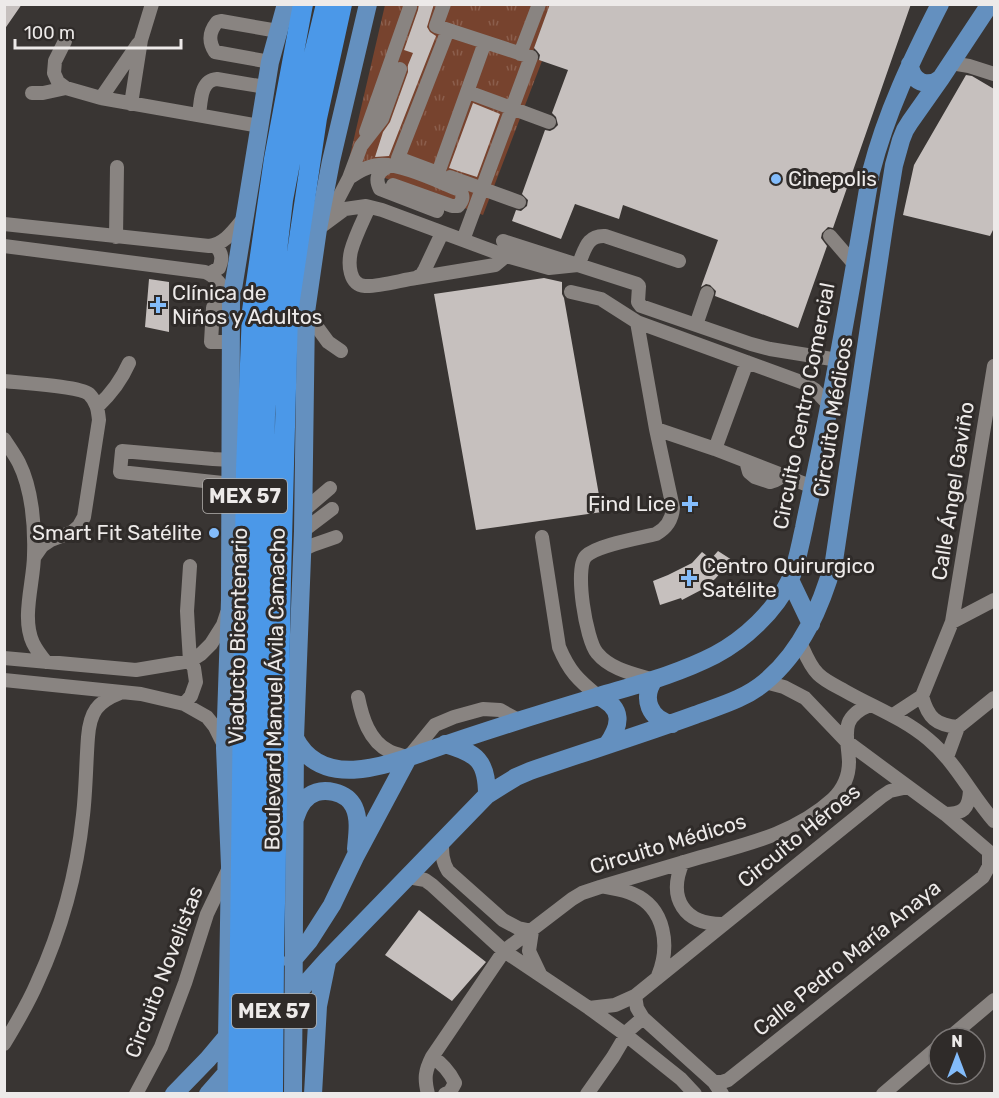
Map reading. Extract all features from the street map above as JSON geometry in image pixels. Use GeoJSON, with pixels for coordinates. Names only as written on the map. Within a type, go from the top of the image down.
{"type":"FeatureCollection","features":[{"type":"Feature","properties":{"kind":"highway","name":"Boulevard Manuel Ávila Camacho"},"geometry":{"type":"LineString","coordinates":[[243,1090],[234,996],[246,470],[252,310],[274,159],[303,4]]}},
{"type":"Feature","properties":{"kind":"highway","name":"Viaducto Bicentenario"},"geometry":{"type":"LineString","coordinates":[[243,1090],[259,976],[258,851],[265,414],[272,293],[283,200],[299,116],[326,4]]}},
{"type":"Feature","properties":{"kind":"highway","name":"Boulevard Manuel Ávila Camacho"},"geometry":{"type":"LineString","coordinates":[[273,1094],[281,578],[288,313],[317,118],[342,4]]}},
{"type":"Feature","properties":{"kind":"main road","name":"Boulevard Manuel Ávila Camacho"},"geometry":{"type":"LineString","coordinates":[[234,996],[225,748],[232,483],[231,303],[265,87],[286,4]]}},
{"type":"Feature","properties":{"kind":"main road","name":"Boulevard Manuel Ávila Camacho"},"geometry":{"type":"LineString","coordinates":[[293,1094],[295,738],[303,531],[306,312],[331,161],[368,4]]}},
{"type":"Feature","properties":{"kind":"main road","name":"Circuito Centro Comercial"},"geometry":{"type":"LineString","coordinates":[[295,738],[313,759],[336,769],[370,768],[408,758],[445,744],[687,668],[716,654],[739,639],[770,610],[790,580],[799,550],[830,406],[871,172],[879,143],[910,64],[940,4]]}},
{"type":"Feature","properties":{"kind":"main road","name":"Circuito Médicos"},"geometry":{"type":"LineString","coordinates":[[208,1094],[327,960],[487,795],[523,774],[672,724],[740,698],[765,682],[800,642],[811,624],[826,589],[834,561],[894,165],[901,140],[915,113],[990,10]]}},
{"type":"Feature","properties":{"kind":"main road"},"geometry":{"type":"LineString","coordinates":[[910,64],[911,73],[917,80],[929,84],[938,81],[946,70]]}},
{"type":"Feature","properties":{"kind":"main road"},"geometry":{"type":"LineString","coordinates":[[894,101],[902,98],[910,100],[915,106],[915,113]]}},
{"type":"Feature","properties":{"kind":"main road"},"geometry":{"type":"LineString","coordinates":[[790,580],[811,624]]}},
{"type":"Feature","properties":{"kind":"main road"},"geometry":{"type":"LineString","coordinates":[[654,680],[649,689],[650,708],[656,718],[672,724]]}},
{"type":"Feature","properties":{"kind":"main road"},"geometry":{"type":"LineString","coordinates":[[598,696],[609,702],[617,714],[617,727],[607,745]]}},
{"type":"Feature","properties":{"kind":"main road"},"geometry":{"type":"LineString","coordinates":[[445,744],[469,752],[476,758],[485,772],[487,795]]}},
{"type":"Feature","properties":{"kind":"main road"},"geometry":{"type":"LineString","coordinates":[[174,1094],[208,1059],[309,941],[332,905],[408,758]]}},
{"type":"Feature","properties":{"kind":"main road"},"geometry":{"type":"LineString","coordinates":[[294,821],[300,805],[319,791],[332,792],[345,797],[354,806],[356,818],[358,831],[355,857]]}},
{"type":"Feature","properties":{"kind":"main road"},"geometry":{"type":"LineString","coordinates":[[313,1094],[318,1006],[327,960]]}},
{"type":"Feature","properties":{"kind":"street"},"geometry":{"type":"LineString","coordinates":[[131,104],[141,40],[152,4]]}},
{"type":"Feature","properties":{"kind":"street"},"geometry":{"type":"LineString","coordinates":[[444,4],[436,26],[531,57],[464,240]]}},
{"type":"Feature","properties":{"kind":"street"},"geometry":{"type":"LineString","coordinates":[[520,54],[539,4]]}},
{"type":"Feature","properties":{"kind":"street"},"geometry":{"type":"LineString","coordinates":[[322,226],[349,178],[410,7]]}},
{"type":"Feature","properties":{"kind":"street"},"geometry":{"type":"LineString","coordinates":[[270,62],[215,52],[210,32],[217,22],[221,21],[278,31]]}},
{"type":"Feature","properties":{"kind":"street"},"geometry":{"type":"LineString","coordinates":[[437,211],[380,189],[377,183],[381,170],[394,164],[448,30]]}},
{"type":"Feature","properties":{"kind":"street"},"geometry":{"type":"LineString","coordinates":[[65,40],[55,61],[54,73],[58,82],[66,88],[131,104],[259,126]]}},
{"type":"Feature","properties":{"kind":"street"},"geometry":{"type":"LineString","coordinates":[[101,98],[141,40]]}},
{"type":"Feature","properties":{"kind":"street"},"geometry":{"type":"LineString","coordinates":[[437,176],[485,42]]}},
{"type":"Feature","properties":{"kind":"street"},"geometry":{"type":"LineString","coordinates":[[946,70],[969,66],[994,74]]}},
{"type":"Feature","properties":{"kind":"street"},"geometry":{"type":"LineString","coordinates":[[361,146],[382,119],[400,69]]}},
{"type":"Feature","properties":{"kind":"street"},"geometry":{"type":"LineString","coordinates":[[199,115],[204,88],[211,79],[265,87]]}},
{"type":"Feature","properties":{"kind":"street"},"geometry":{"type":"LineString","coordinates":[[32,93],[66,88]]}},
{"type":"Feature","properties":{"kind":"street"},"geometry":{"type":"LineString","coordinates":[[468,92],[549,122]]}},
{"type":"Feature","properties":{"kind":"street"},"geometry":{"type":"LineString","coordinates":[[349,178],[366,168],[394,164],[519,202]]}},
{"type":"Feature","properties":{"kind":"street"},"geometry":{"type":"LineString","coordinates":[[116,237],[117,167]]}},
{"type":"Feature","properties":{"kind":"street"},"geometry":{"type":"LineString","coordinates":[[393,184],[443,203],[458,206],[463,200],[460,190],[437,176]]}},
{"type":"Feature","properties":{"kind":"street"},"geometry":{"type":"LineString","coordinates":[[322,226],[345,209],[366,206],[506,256],[549,268],[578,265]]}},
{"type":"Feature","properties":{"kind":"street"},"geometry":{"type":"LineString","coordinates":[[369,207],[351,252],[352,278],[357,284],[365,286],[495,265],[506,256]]}},
{"type":"Feature","properties":{"kind":"street"},"geometry":{"type":"LineString","coordinates":[[4,224],[215,246],[224,241],[244,218]]}},
{"type":"Feature","properties":{"kind":"street"},"geometry":{"type":"LineString","coordinates":[[417,278],[422,274],[442,233]]}},
{"type":"Feature","properties":{"kind":"street"},"geometry":{"type":"LineString","coordinates":[[578,265],[589,241],[600,236],[679,261]]}},
{"type":"Feature","properties":{"kind":"street"},"geometry":{"type":"LineString","coordinates":[[830,236],[855,265]]}},
{"type":"Feature","properties":{"kind":"street"},"geometry":{"type":"LineString","coordinates":[[503,241],[637,284],[639,286],[638,302],[641,306],[751,344],[838,360]]}},
{"type":"Feature","properties":{"kind":"street"},"geometry":{"type":"LineString","coordinates":[[4,246],[210,273],[219,268],[222,260],[215,246]]}},
{"type":"Feature","properties":{"kind":"street"},"geometry":{"type":"LineString","coordinates":[[210,273],[222,286],[231,303]]}},
{"type":"Feature","properties":{"kind":"street"},"geometry":{"type":"LineString","coordinates":[[571,292],[601,299],[637,322],[804,383],[815,390],[830,406]]}},
{"type":"Feature","properties":{"kind":"street"},"geometry":{"type":"LineString","coordinates":[[696,325],[707,293]]}},
{"type":"Feature","properties":{"kind":"street"},"geometry":{"type":"LineString","coordinates":[[306,312],[328,342],[340,351]]}},
{"type":"Feature","properties":{"kind":"street"},"geometry":{"type":"LineString","coordinates":[[637,322],[673,508],[672,516],[664,530],[656,534],[590,552],[584,558],[580,570],[586,623],[590,642],[596,652],[626,672],[654,680]]}},
{"type":"Feature","properties":{"kind":"street"},"geometry":{"type":"LineString","coordinates":[[716,449],[747,362]]}},
{"type":"Feature","properties":{"kind":"street"},"geometry":{"type":"LineString","coordinates":[[98,406],[122,380],[129,363]]}},
{"type":"Feature","properties":{"kind":"street","name":"Calle Ángel Gaviño"},"geometry":{"type":"LineString","coordinates":[[952,622],[994,366]]}},
{"type":"Feature","properties":{"kind":"street"},"geometry":{"type":"LineString","coordinates":[[4,381],[88,393],[98,406],[99,420],[84,517],[72,532],[51,540],[34,556]]}},
{"type":"Feature","properties":{"kind":"street"},"geometry":{"type":"LineString","coordinates":[[656,429],[716,449],[813,487]]}},
{"type":"Feature","properties":{"kind":"street"},"geometry":{"type":"LineString","coordinates":[[4,439],[20,465],[29,494],[34,524],[29,632],[45,662]]}},
{"type":"Feature","properties":{"kind":"street"},"geometry":{"type":"LineString","coordinates":[[232,460],[122,451],[120,472],[232,483]]}},
{"type":"Feature","properties":{"kind":"street"},"geometry":{"type":"LineString","coordinates":[[303,511],[330,488]]}},
{"type":"Feature","properties":{"kind":"street"},"geometry":{"type":"LineString","coordinates":[[303,531],[332,509]]}},
{"type":"Feature","properties":{"kind":"street"},"geometry":{"type":"LineString","coordinates":[[302,550],[336,537]]}},
{"type":"Feature","properties":{"kind":"street"},"geometry":{"type":"LineString","coordinates":[[542,537],[559,647],[566,664],[574,675],[598,696]]}},
{"type":"Feature","properties":{"kind":"street"},"geometry":{"type":"LineString","coordinates":[[184,704],[191,696],[196,682],[196,675],[190,661],[187,611],[190,566]]}},
{"type":"Feature","properties":{"kind":"street"},"geometry":{"type":"LineString","coordinates":[[4,658],[136,670],[190,661],[211,644],[223,625],[230,600]]}},
{"type":"Feature","properties":{"kind":"street"},"geometry":{"type":"LineString","coordinates":[[893,715],[922,696],[952,622],[994,600]]}},
{"type":"Feature","properties":{"kind":"street"},"geometry":{"type":"LineString","coordinates":[[800,642],[806,657],[825,680],[893,715],[929,739],[961,775],[994,821]]}},
{"type":"Feature","properties":{"kind":"street"},"geometry":{"type":"LineString","coordinates":[[4,680],[141,694],[184,704],[207,717],[215,727],[225,748]]}},
{"type":"Feature","properties":{"kind":"street"},"geometry":{"type":"LineString","coordinates":[[765,682],[784,687],[806,698],[846,741],[945,814],[992,854]]}},
{"type":"Feature","properties":{"kind":"street"},"geometry":{"type":"LineString","coordinates":[[4,1044],[38,983],[62,918],[83,815],[88,732],[91,718],[98,705],[107,698],[120,693]]}},
{"type":"Feature","properties":{"kind":"street"},"geometry":{"type":"LineString","coordinates":[[922,696],[933,720],[945,726],[958,727]]}},
{"type":"Feature","properties":{"kind":"street"},"geometry":{"type":"LineString","coordinates":[[358,697],[364,721],[376,740],[387,750],[408,758],[435,725],[454,717],[483,709],[500,710],[520,721]]}},
{"type":"Feature","properties":{"kind":"street"},"geometry":{"type":"LineString","coordinates":[[946,757],[958,727],[994,698]]}},
{"type":"Feature","properties":{"kind":"street"},"geometry":{"type":"LineString","coordinates":[[846,741],[851,718],[862,708],[870,705]]}},
{"type":"Feature","properties":{"kind":"street","name":"Circuito Médicos"},"geometry":{"type":"LineString","coordinates":[[504,951],[582,893],[771,837],[815,813],[836,796],[843,786],[849,765],[846,741]]}},
{"type":"Feature","properties":{"kind":"street","name":"Circuito Héroes"},"geometry":{"type":"LineString","coordinates":[[588,1008],[615,1005],[635,996],[881,797],[891,791],[908,787]]}},
{"type":"Feature","properties":{"kind":"street"},"geometry":{"type":"LineString","coordinates":[[945,814],[962,812],[968,803],[970,790]]}},
{"type":"Feature","properties":{"kind":"street"},"geometry":{"type":"LineString","coordinates":[[442,841],[443,863],[448,871],[503,920],[518,928],[532,931],[529,951],[541,976]]}},
{"type":"Feature","properties":{"kind":"street","name":"Calle Pedro María Anaya"},"geometry":{"type":"LineString","coordinates":[[718,1088],[722,1082],[728,1080],[982,877],[989,866],[992,854]]}},
{"type":"Feature","properties":{"kind":"street"},"geometry":{"type":"LineString","coordinates":[[683,862],[677,874],[676,884],[676,894],[680,903],[689,914],[701,921],[724,924]]}},
{"type":"Feature","properties":{"kind":"street","name":"Circuito Novelistas"},"geometry":{"type":"LineString","coordinates":[[136,1094],[161,1047],[207,914],[230,866]]}},
{"type":"Feature","properties":{"kind":"street"},"geometry":{"type":"LineString","coordinates":[[408,877],[424,880],[432,885],[504,951],[626,1035],[681,1079],[695,1094]]}},
{"type":"Feature","properties":{"kind":"street"},"geometry":{"type":"LineString","coordinates":[[600,887],[620,889],[635,894],[648,903],[659,918],[665,944],[662,965],[657,978]]}},
{"type":"Feature","properties":{"kind":"street"},"geometry":{"type":"LineString","coordinates":[[428,1094],[425,1082],[427,1068],[432,1057],[504,951]]}},
{"type":"Feature","properties":{"kind":"street"},"geometry":{"type":"LineString","coordinates":[[635,996],[637,1008],[643,1018],[718,1088]]}},
{"type":"Feature","properties":{"kind":"street"},"geometry":{"type":"LineString","coordinates":[[963,1026],[994,1000]]}},
{"type":"Feature","properties":{"kind":"street"},"geometry":{"type":"LineString","coordinates":[[587,1094],[633,1025],[643,1018]]}},
{"type":"Feature","properties":{"kind":"street"},"geometry":{"type":"LineString","coordinates":[[883,1094],[927,1056]]}},
{"type":"Feature","properties":{"kind":"street"},"geometry":{"type":"LineString","coordinates":[[432,1057],[450,1071],[455,1083],[450,1092],[445,1094]]}},
{"type":"Feature","properties":{"kind":"green space"},"geometry":{"type":"Polygon","coordinates":[[[385,5],[550,5],[531,57],[542,61],[483,215],[348,164],[385,5]]]}},
{"type":"Feature","properties":{"kind":"building"},"geometry":{"type":"Polygon","coordinates":[[[4,4],[22,4],[4,30],[4,4]]]}},
{"type":"Feature","properties":{"kind":"building"},"geometry":{"type":"Polygon","coordinates":[[[419,4],[434,4],[427,27],[436,36],[389,156],[375,157],[408,72],[413,53],[404,50],[419,4]]]}},
{"type":"Feature","properties":{"kind":"building"},"geometry":{"type":"Polygon","coordinates":[[[550,4],[911,4],[833,228],[828,227],[822,233],[821,238],[827,246],[798,328],[715,296],[716,291],[710,285],[706,284],[701,287],[718,240],[623,205],[619,219],[575,204],[561,239],[512,221],[516,210],[521,211],[527,206],[528,200],[522,194],[545,130],[550,131],[558,125],[552,113],[568,70],[539,60],[540,55],[534,48],[550,4]]]}},
{"type":"Feature","properties":{"kind":"building"},"geometry":{"type":"Polygon","coordinates":[[[966,75],[994,89],[994,228],[990,236],[903,215],[914,165],[966,75]]]}},
{"type":"Feature","properties":{"kind":"building"},"geometry":{"type":"Polygon","coordinates":[[[473,103],[500,114],[477,177],[449,168],[473,103]]]}},
{"type":"Feature","properties":{"kind":"building"},"geometry":{"type":"Polygon","coordinates":[[[544,278],[562,282],[562,294],[602,512],[476,530],[434,294],[544,278]]]}},
{"type":"Feature","properties":{"kind":"building","name":"Clínica de Niños y Adultos"},"geometry":{"type":"Polygon","coordinates":[[[149,279],[169,282],[169,332],[145,327],[149,279]]]}},
{"type":"Feature","properties":{"kind":"building","name":"Centro Quirurgico Satélite"},"geometry":{"type":"Polygon","coordinates":[[[718,551],[732,560],[715,579],[703,589],[682,600],[681,598],[660,605],[653,581],[692,563],[702,552],[711,559],[718,551]]]}},
{"type":"Feature","properties":{"kind":"building"},"geometry":{"type":"Polygon","coordinates":[[[419,910],[486,962],[452,1001],[385,955],[419,910]]]}},
{"type":"Feature","properties":{"kind":"place","name":"Cinepolis"},"geometry":{"type":"Point","coordinates":[776,179]}},
{"type":"Feature","properties":{"kind":"place","name":"Clínica de Niños y Adultos"},"geometry":{"type":"Point","coordinates":[158,305]}},
{"type":"Feature","properties":{"kind":"place","name":"Find Lice"},"geometry":{"type":"Point","coordinates":[690,504]}},
{"type":"Feature","properties":{"kind":"place","name":"Smart Fit Satélite"},"geometry":{"type":"Point","coordinates":[214,533]}},
{"type":"Feature","properties":{"kind":"place","name":"Centro Quirurgico Satélite"},"geometry":{"type":"Point","coordinates":[689,578]}}]}
